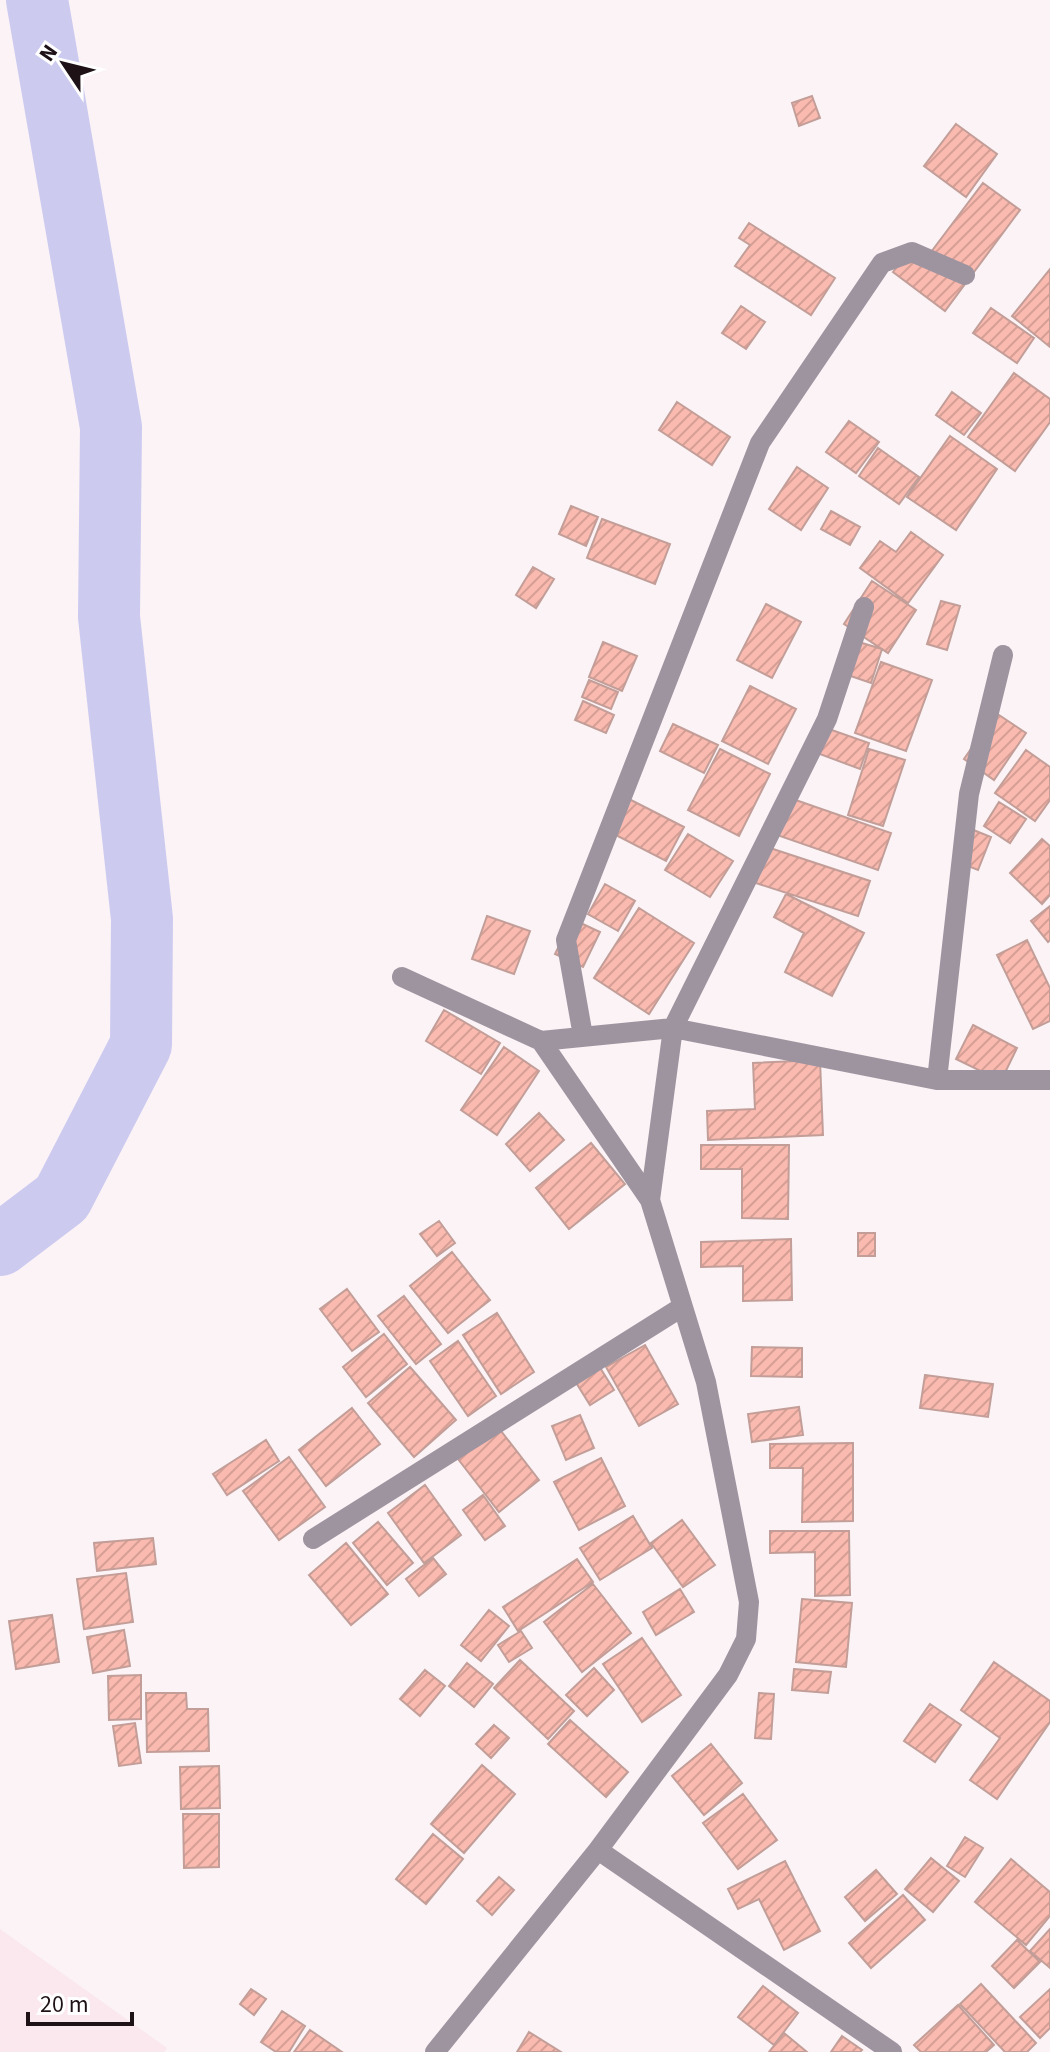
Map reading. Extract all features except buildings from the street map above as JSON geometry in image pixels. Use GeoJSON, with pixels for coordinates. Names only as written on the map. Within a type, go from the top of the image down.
{"type":"FeatureCollection","features":[{"type":"Feature","properties":{"kind":"street"},"geometry":{"type":"LineString","coordinates":[[583,1036],[566,940],[760,443],[882,263],[912,252],[965,275]]}},
{"type":"Feature","properties":{"kind":"street"},"geometry":{"type":"LineString","coordinates":[[650,1200],[673,1028],[827,719],[864,607]]}},
{"type":"Feature","properties":{"kind":"street"},"geometry":{"type":"LineString","coordinates":[[937,1080],[969,794],[1003,655]]}},
{"type":"Feature","properties":{"kind":"street"},"geometry":{"type":"LineString","coordinates":[[402,977],[541,1041],[650,1200],[706,1382],[749,1602],[746,1639],[728,1675],[598,1850],[435,2052]]}},
{"type":"Feature","properties":{"kind":"street"},"geometry":{"type":"LineString","coordinates":[[541,1041],[673,1028],[937,1080],[1050,1080]]}},
{"type":"Feature","properties":{"kind":"street"},"geometry":{"type":"LineString","coordinates":[[313,1539],[682,1307]]}},
{"type":"Feature","properties":{"kind":"street"},"geometry":{"type":"LineString","coordinates":[[598,1850],[892,2052]]}},
{"type":"Feature","properties":{"kind":"shaded area"},"geometry":{"type":"Polygon","coordinates":[[[0,1929],[167,2048],[164,2052],[0,2052],[0,1929]]]}},
{"type":"Feature","properties":{"kind":"waterway"},"geometry":{"type":"LineString","coordinates":[[0,1245],[62,1198],[141,1045],[142,919],[109,617],[111,427],[37,0]]}}]}
